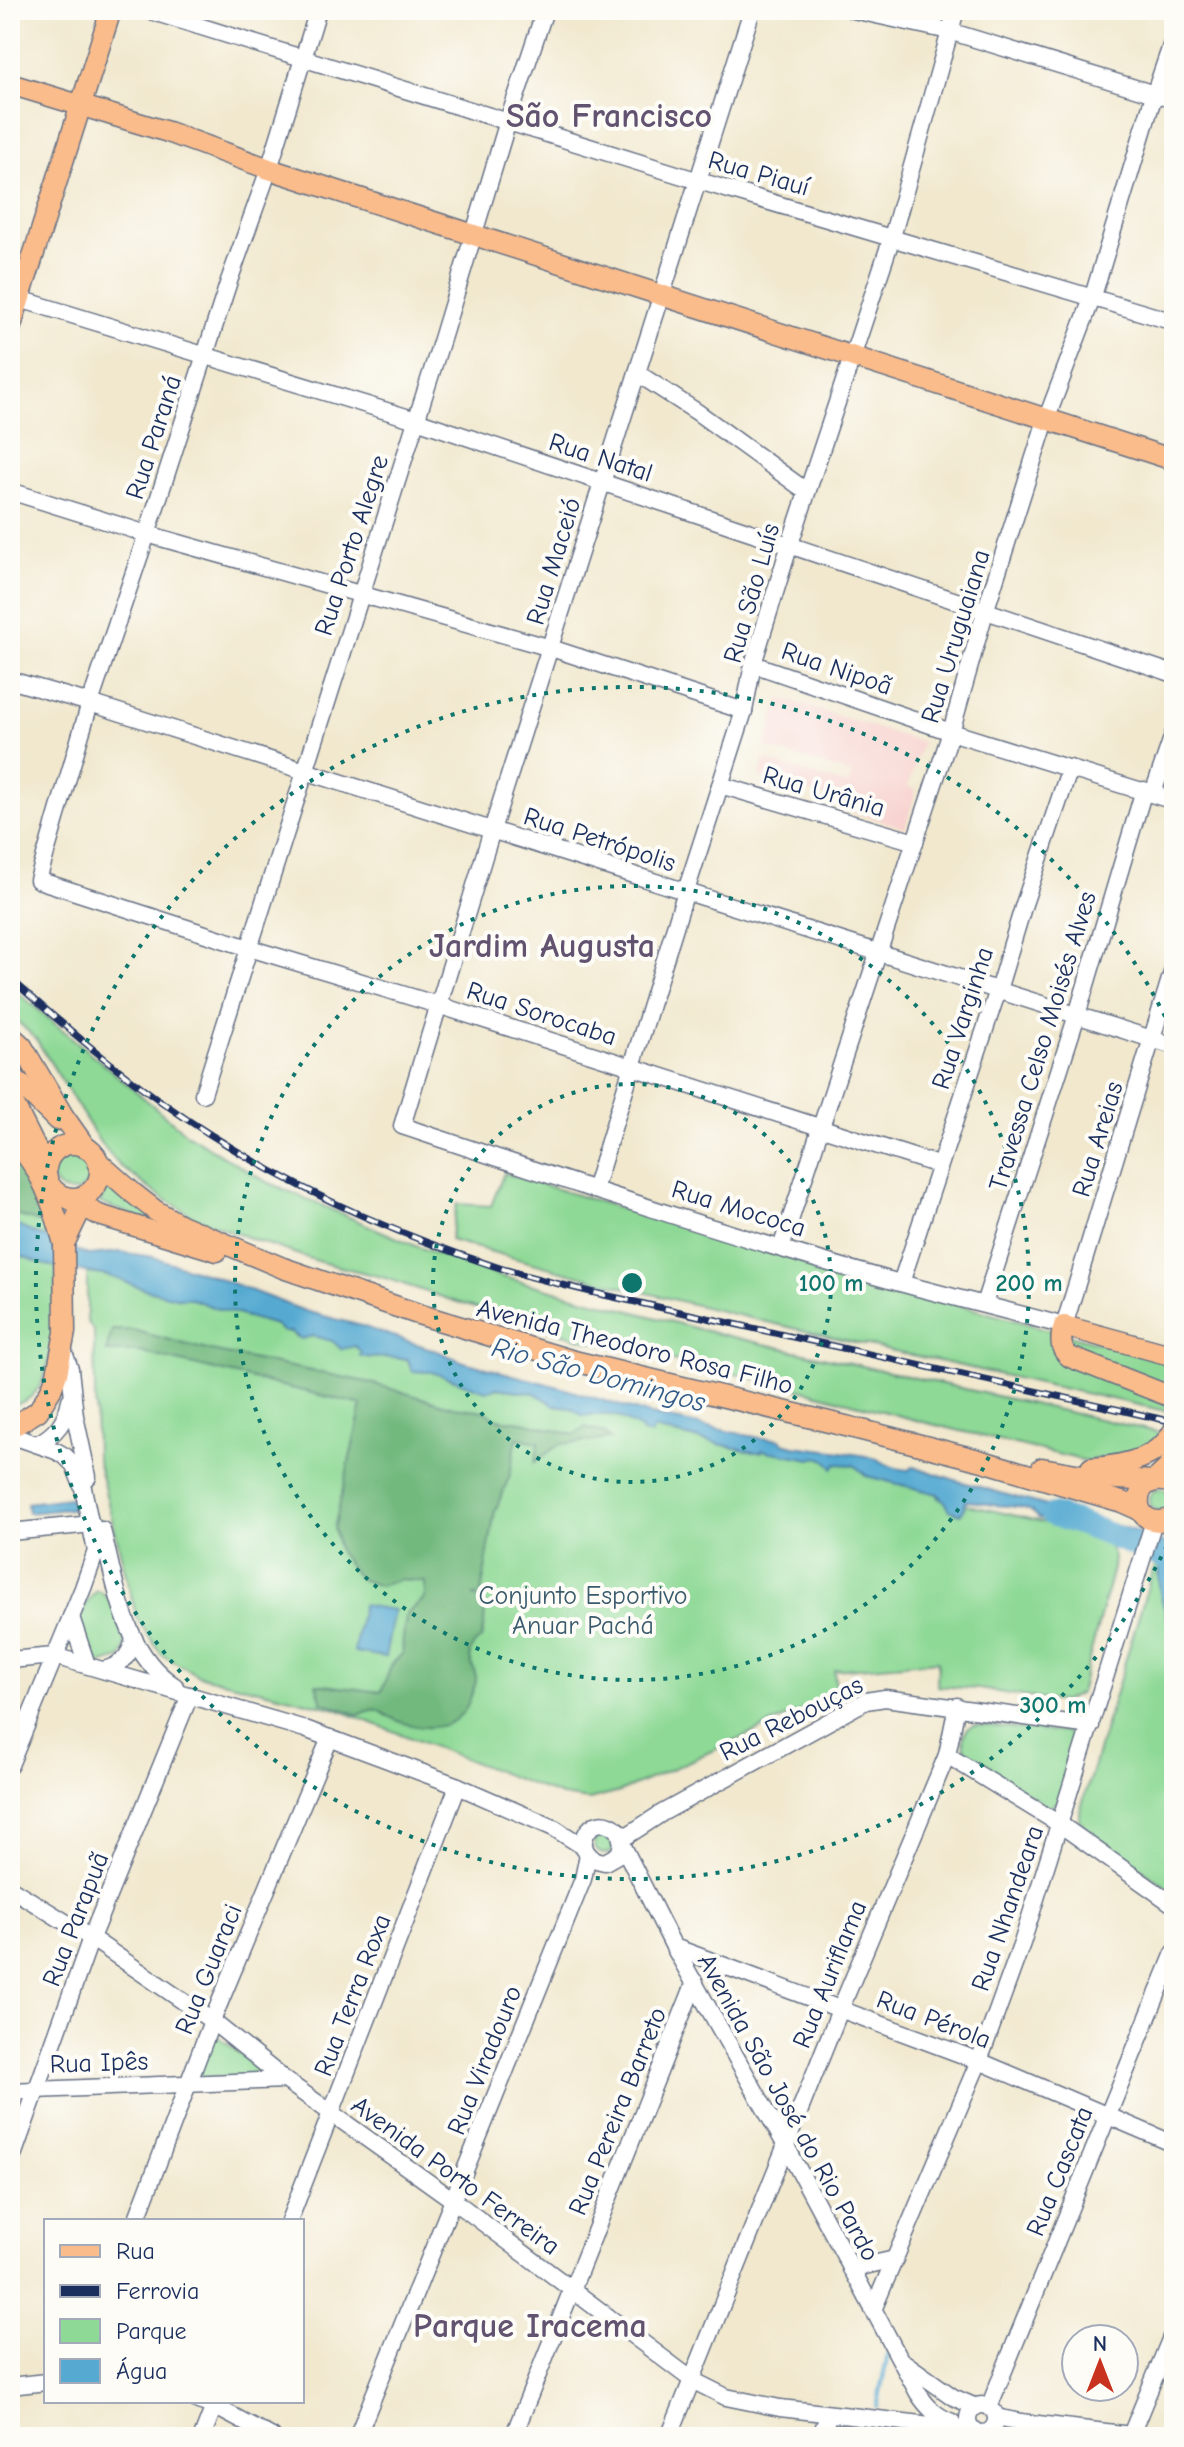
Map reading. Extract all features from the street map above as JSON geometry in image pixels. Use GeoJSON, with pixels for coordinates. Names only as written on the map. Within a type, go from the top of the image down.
{"type":"FeatureCollection","features":[{"type":"Feature","properties":{"kind":"main road"},"geometry":{"type":"LineString","coordinates":[[10,329],[15,297],[111,10]]}},
{"type":"Feature","properties":{"kind":"main road"},"geometry":{"type":"LineString","coordinates":[[10,84],[168,132],[269,169],[473,236],[1174,460]]}},
{"type":"Feature","properties":{"kind":"main road"},"geometry":{"type":"LineString","coordinates":[[10,1035],[22,1046],[99,1179],[95,1187],[79,1199],[64,1244]]}},
{"type":"Feature","properties":{"kind":"main road"},"geometry":{"type":"LineString","coordinates":[[10,1074],[55,1118],[82,1150]]}},
{"type":"Feature","properties":{"kind":"main road"},"geometry":{"type":"LineString","coordinates":[[10,1097],[20,1136],[42,1182],[64,1244],[64,1340],[57,1374],[45,1403],[38,1411],[10,1426]]}},
{"type":"Feature","properties":{"kind":"main road"},"geometry":{"type":"LineString","coordinates":[[10,1127],[45,1167],[50,1184],[57,1192],[79,1199]]}},
{"type":"Feature","properties":{"kind":"main road"},"geometry":{"type":"LineString","coordinates":[[20,1136],[82,1150]]}},
{"type":"Feature","properties":{"kind":"main road"},"geometry":{"type":"LineString","coordinates":[[45,1167],[54,1152],[82,1150]]}},
{"type":"Feature","properties":{"kind":"main road","name":"Avenida Theodoro Rosa Filho"},"geometry":{"type":"LineString","coordinates":[[82,1150],[156,1211],[181,1225],[283,1268],[418,1314],[574,1361],[979,1460],[1122,1502],[1154,1521]]}},
{"type":"Feature","properties":{"kind":"main road","name":"Avenida Theodoro Rosa Filho"},"geometry":{"type":"LineString","coordinates":[[79,1199],[190,1244],[283,1268]]}},
{"type":"Feature","properties":{"kind":"main road"},"geometry":{"type":"LineString","coordinates":[[1064,1326],[1061,1345],[1070,1357],[1174,1398]]}},
{"type":"Feature","properties":{"kind":"main road","name":"Rua Mococa"},"geometry":{"type":"LineString","coordinates":[[1064,1326],[1174,1356]]}},
{"type":"Feature","properties":{"kind":"main road"},"geometry":{"type":"LineString","coordinates":[[1148,1389],[1162,1397],[1174,1411]]}},
{"type":"Feature","properties":{"kind":"main road"},"geometry":{"type":"LineString","coordinates":[[1047,1468],[1096,1468],[1134,1460],[1163,1447],[1174,1430]]}},
{"type":"Feature","properties":{"kind":"main road","name":"Avenida Theodoro Rosa Filho"},"geometry":{"type":"LineString","coordinates":[[979,1460],[1099,1478],[1164,1483]]}},
{"type":"Feature","properties":{"kind":"main road"},"geometry":{"type":"LineString","coordinates":[[1154,1521],[1140,1494],[1145,1486],[1164,1483],[1174,1461]]}},
{"type":"Feature","properties":{"kind":"street","name":"Rua Piauí"},"geometry":{"type":"LineString","coordinates":[[147,10],[699,181],[1174,322]]}},
{"type":"Feature","properties":{"kind":"street","name":"Rua Paraná"},"geometry":{"type":"LineString","coordinates":[[38,880],[90,703],[269,169],[318,10]]}},
{"type":"Feature","properties":{"kind":"street","name":"Rua Porto Alegre"},"geometry":{"type":"LineString","coordinates":[[203,1094],[545,10]]}},
{"type":"Feature","properties":{"kind":"street","name":"Rua Maceió"},"geometry":{"type":"LineString","coordinates":[[402,1126],[492,830],[752,10]]}},
{"type":"Feature","properties":{"kind":"street"},"geometry":{"type":"LineString","coordinates":[[853,10],[949,31],[1174,100]]}},
{"type":"Feature","properties":{"kind":"street","name":"Rua São Luís"},"geometry":{"type":"LineString","coordinates":[[594,1190],[744,711],[753,664],[806,491],[892,237],[956,10]]}},
{"type":"Feature","properties":{"kind":"street","name":"Rua Uruguaiana"},"geometry":{"type":"LineString","coordinates":[[781,1248],[951,732],[985,612],[1046,420],[1093,296],[1174,37]]}},
{"type":"Feature","properties":{"kind":"street","name":"Rua Natal"},"geometry":{"type":"LineString","coordinates":[[15,297],[416,420],[1174,674]]}},
{"type":"Feature","properties":{"kind":"street"},"geometry":{"type":"LineString","coordinates":[[637,373],[806,491]]}},
{"type":"Feature","properties":{"kind":"street"},"geometry":{"type":"LineString","coordinates":[[10,491],[147,534],[551,648],[744,711]]}},
{"type":"Feature","properties":{"kind":"street","name":"Rua Nipoã"},"geometry":{"type":"LineString","coordinates":[[753,664],[951,732],[1174,801]]}},
{"type":"Feature","properties":{"kind":"street","name":"Rua Petrópolis"},"geometry":{"type":"LineString","coordinates":[[10,680],[1174,1046]]}},
{"type":"Feature","properties":{"kind":"street","name":"Travessa Celso Moisés Alves"},"geometry":{"type":"LineString","coordinates":[[984,1304],[1148,792],[1174,732]]}},
{"type":"Feature","properties":{"kind":"street","name":"Rua Varginha"},"geometry":{"type":"LineString","coordinates":[[901,1283],[1070,768]]}},
{"type":"Feature","properties":{"kind":"street","name":"Rua Urânia"},"geometry":{"type":"LineString","coordinates":[[720,785],[915,842]]}},
{"type":"Feature","properties":{"kind":"street","name":"Rua Sorocaba"},"geometry":{"type":"LineString","coordinates":[[38,880],[938,1165]]}},
{"type":"Feature","properties":{"kind":"street","name":"Rua Areias"},"geometry":{"type":"LineString","coordinates":[[1064,1326],[1174,966]]}},
{"type":"Feature","properties":{"kind":"street","name":"Rua Mococa"},"geometry":{"type":"LineString","coordinates":[[402,1126],[781,1248],[1064,1326]]}},
{"type":"Feature","properties":{"kind":"street"},"geometry":{"type":"LineString","coordinates":[[64,1340],[80,1448],[119,1596],[134,1639],[153,1668],[190,1695]]}},
{"type":"Feature","properties":{"kind":"street"},"geometry":{"type":"LineString","coordinates":[[37,1444],[48,1439],[63,1422],[70,1405],[71,1390]]}},
{"type":"Feature","properties":{"kind":"street"},"geometry":{"type":"LineString","coordinates":[[10,1435],[65,1456],[74,1465],[80,1476],[96,1551],[10,1765]]}},
{"type":"Feature","properties":{"kind":"street","name":"Rua Nhandeara"},"geometry":{"type":"LineString","coordinates":[[873,2310],[979,2061],[1022,1943],[1154,1521]]}},
{"type":"Feature","properties":{"kind":"street"},"geometry":{"type":"LineString","coordinates":[[10,1532],[92,1524]]}},
{"type":"Feature","properties":{"kind":"street"},"geometry":{"type":"LineString","coordinates":[[83,1588],[102,1587],[119,1596]]}},
{"type":"Feature","properties":{"kind":"street"},"geometry":{"type":"LineString","coordinates":[[71,1617],[95,1667],[120,1663],[127,1657],[134,1639]]}},
{"type":"Feature","properties":{"kind":"street","name":"Avenida São José do Rio Pardo"},"geometry":{"type":"LineString","coordinates":[[10,1660],[54,1656],[330,1738],[603,1845],[638,1875],[674,1947],[786,2146],[918,2393],[935,2414]]}},
{"type":"Feature","properties":{"kind":"street","name":"Rua Parapuã"},"geometry":{"type":"LineString","coordinates":[[10,2164],[91,1938],[190,1695]]}},
{"type":"Feature","properties":{"kind":"street","name":"Rua Rebouças"},"geometry":{"type":"LineString","coordinates":[[603,1845],[866,1701],[885,1698],[957,1706],[1091,1726]]}},
{"type":"Feature","properties":{"kind":"street","name":"Rua Auriflama"},"geometry":{"type":"LineString","coordinates":[[669,2437],[840,2010],[947,1755],[957,1706]]}},
{"type":"Feature","properties":{"kind":"street","name":"Rua Guaraci"},"geometry":{"type":"LineString","coordinates":[[137,2219],[212,2021],[330,1738]]}},
{"type":"Feature","properties":{"kind":"street"},"geometry":{"type":"LineString","coordinates":[[947,1755],[1061,1825],[1174,1905]]}},
{"type":"Feature","properties":{"kind":"street","name":"Rua Terra Roxa"},"geometry":{"type":"LineString","coordinates":[[290,2219],[458,1786]]}},
{"type":"Feature","properties":{"kind":"street","name":"Rua Viradouro"},"geometry":{"type":"LineString","coordinates":[[357,2437],[583,1879],[603,1845]]}},
{"type":"Feature","properties":{"kind":"street","name":"Avenida Porto Ferreira"},"geometry":{"type":"LineString","coordinates":[[10,1888],[91,1938],[212,2021],[285,2080],[453,2200],[692,2380],[726,2397],[829,2414],[905,2421],[1021,2422],[1148,2437]]}},
{"type":"Feature","properties":{"kind":"street","name":"Rua Pérola"},"geometry":{"type":"LineString","coordinates":[[674,1947],[979,2061],[1174,2144]]}},
{"type":"Feature","properties":{"kind":"street","name":"Rua Cascata"},"geometry":{"type":"LineString","coordinates":[[981,2421],[1174,1953]]}},
{"type":"Feature","properties":{"kind":"street","name":"Rua Pereira Barreto"},"geometry":{"type":"LineString","coordinates":[[513,2437],[695,1982]]}},
{"type":"Feature","properties":{"kind":"street","name":"Rua Ipês"},"geometry":{"type":"LineString","coordinates":[[10,2091],[285,2080]]}},
{"type":"Feature","properties":{"kind":"street"},"geometry":{"type":"LineString","coordinates":[[851,2269],[895,2259]]}},
{"type":"Feature","properties":{"kind":"street"},"geometry":{"type":"LineString","coordinates":[[1130,2436],[1174,2330]]}},
{"type":"Feature","properties":{"kind":"street","name":"Avenida São José do Rio Pardo"},"geometry":{"type":"LineString","coordinates":[[900,2359],[981,2421]]}},
{"type":"Feature","properties":{"kind":"street"},"geometry":{"type":"LineString","coordinates":[[10,2386],[44,2382]]}},
{"type":"Feature","properties":{"kind":"street"},"geometry":{"type":"LineString","coordinates":[[202,2437],[210,2403],[272,2437]]}},
{"type":"Feature","properties":{"kind":"street","name":"Avenida Porto Ferreira"},"geometry":{"type":"LineString","coordinates":[[905,2421],[951,2409],[981,2421]]}},
{"type":"Feature","properties":{"kind":"street"},"geometry":{"type":"LineString","coordinates":[[820,2437],[829,2414]]}},
{"type":"Feature","properties":{"kind":"shaded area"},"geometry":{"type":"Polygon","coordinates":[[[780,698],[922,742],[908,787],[916,790],[905,828],[843,809],[844,803],[759,777],[764,760],[848,785],[852,774],[765,747],[780,698]]]}},
{"type":"Feature","properties":{"kind":"shaded area"},"geometry":{"type":"Polygon","coordinates":[[[23,2102],[23,2110],[10,2142],[10,2103],[23,2102]]]}},
{"type":"Feature","properties":{"kind":"green space"},"geometry":{"type":"Polygon","coordinates":[[[10,986],[188,1135],[265,1181],[418,1247],[496,1275],[706,1331],[1161,1433],[1155,1444],[1122,1455],[1086,1461],[781,1384],[595,1343],[496,1315],[382,1277],[320,1262],[196,1218],[119,1165],[101,1144],[36,1039],[10,1014],[10,986]]]}},
{"type":"Feature","properties":{"kind":"green space"},"geometry":{"type":"Polygon","coordinates":[[[10,1150],[30,1170],[49,1225],[10,1213],[10,1150]]]}},
{"type":"Feature","properties":{"kind":"green space"},"geometry":{"type":"Polygon","coordinates":[[[71,1152],[85,1158],[91,1172],[85,1186],[71,1192],[57,1186],[51,1172],[57,1158],[71,1152]]]}},
{"type":"Feature","properties":{"kind":"green space"},"geometry":{"type":"Polygon","coordinates":[[[504,1173],[838,1271],[1174,1363],[1174,1413],[720,1311],[450,1240],[457,1204],[491,1206],[504,1173]]]}},
{"type":"Feature","properties":{"kind":"green space"},"geometry":{"type":"Polygon","coordinates":[[[109,1181],[173,1230],[100,1203],[109,1181]]]}},
{"type":"Feature","properties":{"kind":"green space"},"geometry":{"type":"Polygon","coordinates":[[[10,1213],[49,1225],[49,1240],[10,1223],[10,1213]]]}},
{"type":"Feature","properties":{"kind":"green space"},"geometry":{"type":"Polygon","coordinates":[[[10,1252],[57,1267],[53,1334],[47,1369],[33,1395],[10,1405],[10,1252]]]}},
{"type":"Feature","properties":{"kind":"green space","name":"Conjunto Esportivo Anuar Pachá"},"geometry":{"type":"Polygon","coordinates":[[[87,1273],[109,1276],[180,1298],[190,1297],[215,1308],[276,1325],[283,1332],[291,1332],[296,1337],[313,1336],[355,1346],[370,1358],[396,1356],[408,1360],[412,1371],[432,1372],[485,1390],[495,1388],[535,1393],[554,1405],[570,1407],[590,1416],[616,1416],[650,1431],[754,1452],[762,1450],[811,1459],[818,1456],[830,1463],[854,1465],[867,1476],[938,1494],[938,1498],[1069,1528],[1108,1543],[1114,1556],[1113,1568],[1080,1693],[1065,1701],[1054,1701],[937,1686],[938,1661],[834,1670],[837,1695],[620,1792],[589,1800],[561,1796],[336,1709],[198,1675],[162,1655],[137,1619],[96,1455],[94,1332],[87,1321],[87,1273]]]}},
{"type":"Feature","properties":{"kind":"green space"},"geometry":{"type":"Polygon","coordinates":[[[112,1330],[133,1330],[211,1351],[367,1382],[454,1407],[485,1411],[498,1419],[575,1435],[585,1427],[604,1433],[610,1439],[560,1444],[535,1462],[539,1442],[517,1438],[510,1475],[495,1511],[481,1594],[474,1596],[485,1603],[481,1639],[470,1653],[476,1683],[463,1712],[455,1720],[445,1725],[422,1727],[399,1721],[377,1710],[359,1715],[322,1702],[316,1684],[381,1692],[392,1664],[403,1653],[406,1615],[425,1598],[425,1582],[399,1579],[380,1586],[359,1579],[339,1552],[334,1529],[362,1405],[139,1352],[106,1352],[112,1330]]]}},
{"type":"Feature","properties":{"kind":"green space"},"geometry":{"type":"Polygon","coordinates":[[[1160,1489],[1171,1500],[1160,1511],[1149,1500],[1160,1489]]]}},
{"type":"Feature","properties":{"kind":"green space"},"geometry":{"type":"Polygon","coordinates":[[[1174,1531],[1174,1543],[1168,1542],[1158,1571],[1160,1592],[1174,1636],[1174,1892],[1086,1829],[1080,1820],[1080,1811],[1150,1579],[1168,1532],[1174,1531]]]}},
{"type":"Feature","properties":{"kind":"green space"},"geometry":{"type":"Polygon","coordinates":[[[97,1591],[108,1599],[118,1614],[125,1646],[121,1658],[96,1665],[82,1636],[80,1622],[84,1607],[97,1591]]]}},
{"type":"Feature","properties":{"kind":"green space"},"geometry":{"type":"Polygon","coordinates":[[[975,1725],[1073,1733],[1076,1741],[1060,1800],[1047,1806],[968,1755],[964,1737],[967,1730],[975,1725]]]}},
{"type":"Feature","properties":{"kind":"green space"},"geometry":{"type":"Polygon","coordinates":[[[605,1832],[613,1835],[616,1843],[613,1851],[605,1854],[597,1851],[594,1843],[597,1835],[605,1832]]]}},
{"type":"Feature","properties":{"kind":"green space"},"geometry":{"type":"Polygon","coordinates":[[[214,2033],[270,2078],[195,2078],[214,2033]]]}},
{"type":"Feature","properties":{"kind":"water"},"geometry":{"type":"Polygon","coordinates":[[[10,1223],[88,1255],[120,1252],[153,1257],[305,1311],[358,1325],[464,1362],[651,1415],[760,1438],[780,1439],[794,1446],[862,1455],[899,1469],[909,1470],[913,1466],[1132,1530],[1166,1545],[1168,1542],[1174,1543],[1174,1636],[1159,1590],[1161,1561],[1126,1547],[1091,1526],[1039,1518],[1029,1510],[1018,1507],[970,1501],[966,1501],[960,1514],[949,1510],[938,1494],[867,1476],[854,1465],[837,1464],[833,1469],[821,1458],[762,1450],[754,1452],[653,1429],[651,1435],[616,1416],[583,1416],[570,1407],[554,1405],[535,1393],[496,1388],[486,1391],[432,1372],[412,1371],[408,1359],[360,1356],[361,1352],[355,1346],[342,1349],[332,1341],[313,1336],[301,1339],[291,1332],[283,1332],[276,1325],[190,1298],[147,1290],[109,1276],[46,1265],[10,1252],[10,1223]]]}},
{"type":"Feature","properties":{"kind":"water"},"geometry":{"type":"Polygon","coordinates":[[[77,1497],[78,1508],[28,1513],[27,1503],[77,1497]]]}},
{"type":"Feature","properties":{"kind":"water"},"geometry":{"type":"Polygon","coordinates":[[[362,1605],[394,1610],[385,1657],[354,1652],[362,1605]]]}},
{"type":"Feature","properties":{"kind":"waterway","name":"Rio São Domingos"},"geometry":{"type":"LineString","coordinates":[[1053,1515],[1174,1561]]}},
{"type":"Feature","properties":{"kind":"waterway"},"geometry":{"type":"LineString","coordinates":[[877,2407],[888,2354]]}},
{"type":"Feature","properties":{"kind":"waterway"},"geometry":{"type":"LineString","coordinates":[[872,2437],[874,2424]]}},
{"type":"Feature","properties":{"kind":"railway"},"geometry":{"type":"LineString","coordinates":[[10,978],[107,1061],[211,1135],[314,1193],[423,1241],[509,1271],[591,1292],[1174,1422]]}},
{"type":"Feature","properties":{"kind":"district","name":"São Francisco"},"geometry":{"type":"Point","coordinates":[609,115]}},
{"type":"Feature","properties":{"kind":"district","name":"Jardim Augusta"},"geometry":{"type":"Point","coordinates":[542,945]}},
{"type":"Feature","properties":{"kind":"district","name":"Parque Iracema"},"geometry":{"type":"Point","coordinates":[530,2325]}}]}
